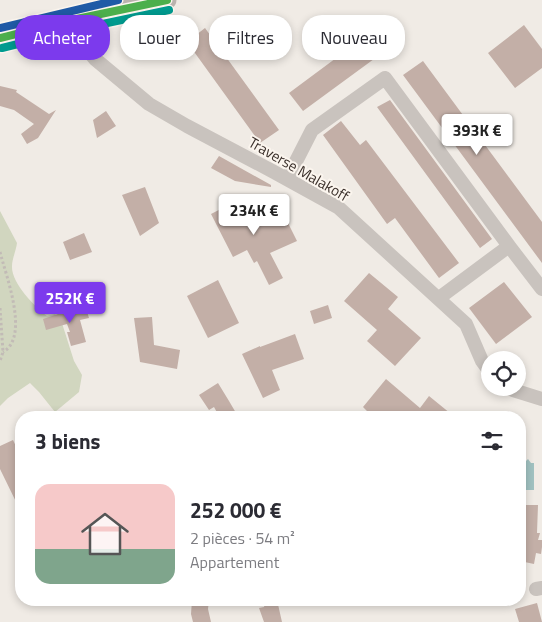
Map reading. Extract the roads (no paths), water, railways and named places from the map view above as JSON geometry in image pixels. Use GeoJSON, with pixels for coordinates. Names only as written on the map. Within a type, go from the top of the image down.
{"type":"FeatureCollection","features":[{"type":"Feature","properties":{"kind":"main road"},"geometry":{"type":"LineString","coordinates":[[96,15],[167,0]]}},
{"type":"Feature","properties":{"kind":"main road"},"geometry":{"type":"LineString","coordinates":[[0,38],[15,34]]}},
{"type":"Feature","properties":{"kind":"street","name":"Traverse Malakoff"},"geometry":{"type":"LineString","coordinates":[[96,60],[149,104],[186,126],[339,208],[466,324],[481,359]]}},
{"type":"Feature","properties":{"kind":"street"},"geometry":{"type":"LineString","coordinates":[[287,179],[312,130],[385,78],[542,289]]}},
{"type":"Feature","properties":{"kind":"street"},"geometry":{"type":"LineString","coordinates":[[439,298],[509,246]]}},
{"type":"Feature","properties":{"kind":"street"},"geometry":{"type":"LineString","coordinates":[[526,394],[542,399]]}},
{"type":"Feature","properties":{"kind":"water"},"geometry":{"type":"Polygon","coordinates":[[[528,459],[531,463],[534,463],[534,490],[526,490],[526,461],[528,459]]]}}]}
